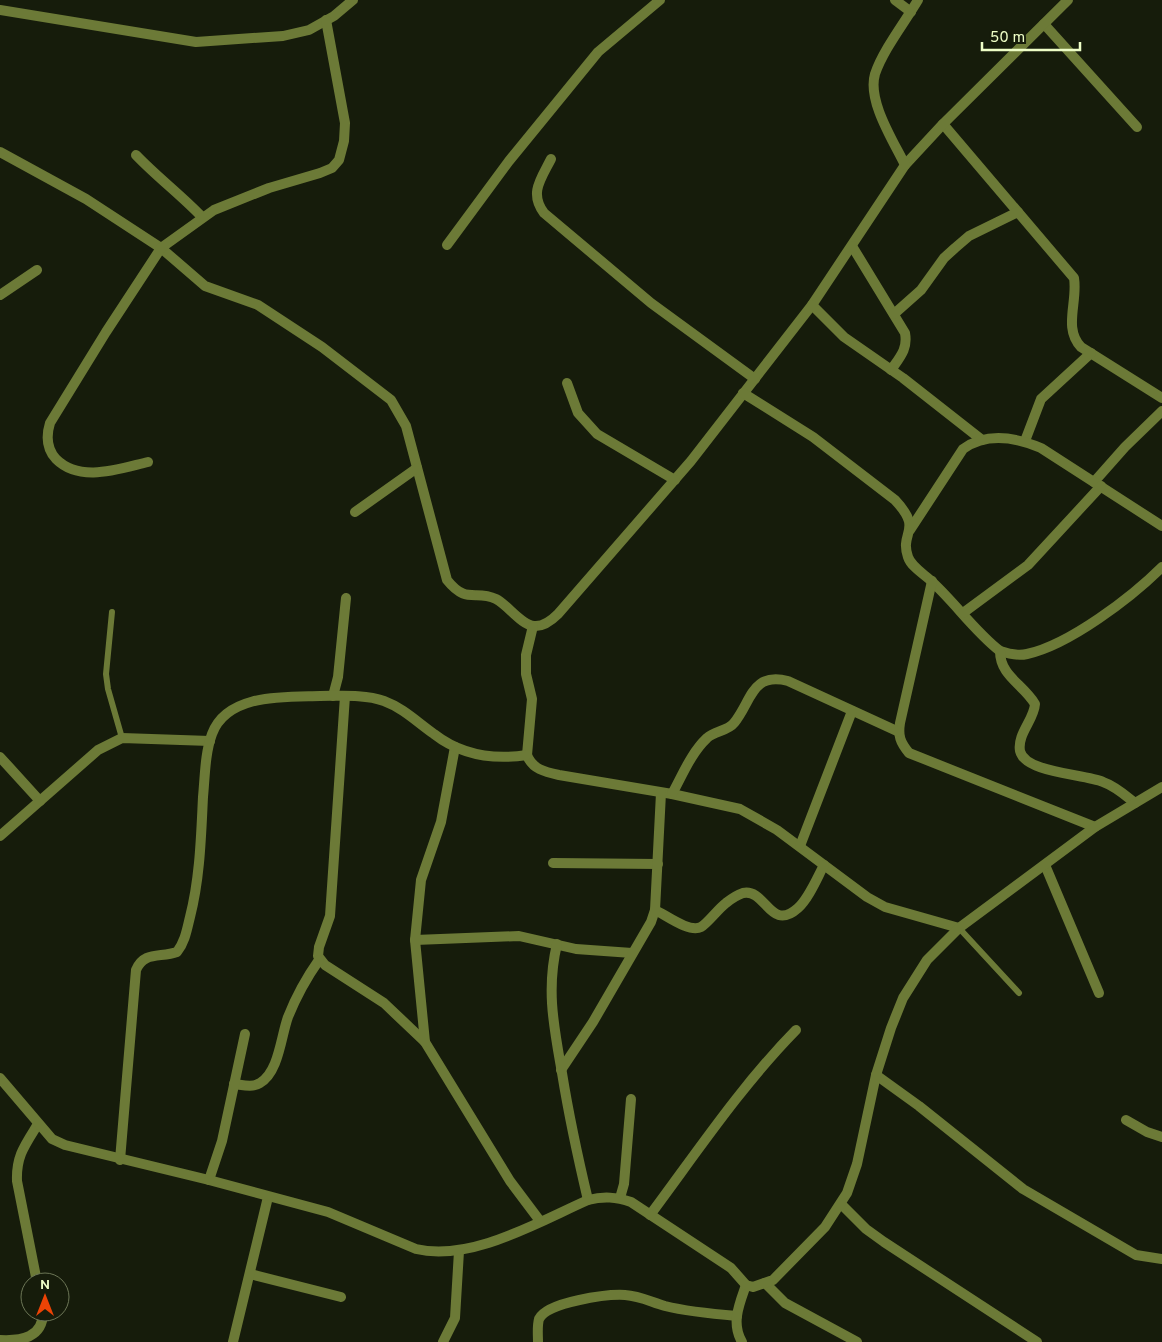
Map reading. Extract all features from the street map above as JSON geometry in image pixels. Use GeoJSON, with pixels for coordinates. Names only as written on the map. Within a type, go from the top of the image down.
{"type":"FeatureCollection","features":[{"type":"Feature","properties":{"kind":"street"},"geometry":{"type":"LineString","coordinates":[[1,7],[196,42],[283,36],[309,30],[353,0]]}},
{"type":"Feature","properties":{"kind":"street"},"geometry":{"type":"LineString","coordinates":[[447,245],[509,161],[598,52],[660,0]]}},
{"type":"Feature","properties":{"kind":"street"},"geometry":{"type":"LineString","coordinates":[[895,0],[910,12]]}},
{"type":"Feature","properties":{"kind":"street"},"geometry":{"type":"LineString","coordinates":[[906,165],[882,119],[877,103],[874,81],[883,58],[918,0]]}},
{"type":"Feature","properties":{"kind":"street"},"geometry":{"type":"LineString","coordinates":[[1,154],[86,199],[161,248],[205,286],[253,302],[332,354],[391,400],[406,426],[447,580],[454,590],[464,595],[497,600],[532,626],[542,626],[558,614],[675,480],[755,379],[812,305],[906,165],[943,124],[1068,0]]}},
{"type":"Feature","properties":{"kind":"street"},"geometry":{"type":"LineString","coordinates":[[148,462],[88,473],[69,470],[54,457],[49,447],[47,432],[61,401],[161,248],[180,236],[202,217],[269,188],[320,173],[332,168],[339,160],[344,141],[345,123],[326,20]]}},
{"type":"Feature","properties":{"kind":"street"},"geometry":{"type":"LineString","coordinates":[[1044,24],[1137,127]]}},
{"type":"Feature","properties":{"kind":"street"},"geometry":{"type":"LineString","coordinates":[[943,124],[1074,278],[1076,289],[1072,331],[1074,339],[1091,353],[1161,395]]}},
{"type":"Feature","properties":{"kind":"street"},"geometry":{"type":"LineString","coordinates":[[136,155],[159,180],[179,194],[202,217]]}},
{"type":"Feature","properties":{"kind":"street"},"geometry":{"type":"LineString","coordinates":[[551,160],[536,195],[537,204],[544,213],[651,303],[755,379]]}},
{"type":"Feature","properties":{"kind":"street"},"geometry":{"type":"LineString","coordinates":[[894,314],[921,290],[944,258],[969,236],[1018,212]]}},
{"type":"Feature","properties":{"kind":"street"},"geometry":{"type":"LineString","coordinates":[[852,246],[905,333],[907,342],[905,350],[891,370]]}},
{"type":"Feature","properties":{"kind":"street"},"geometry":{"type":"LineString","coordinates":[[0,296],[37,270]]}},
{"type":"Feature","properties":{"kind":"street"},"geometry":{"type":"LineString","coordinates":[[812,305],[844,337],[891,370],[982,440]]}},
{"type":"Feature","properties":{"kind":"street"},"geometry":{"type":"LineString","coordinates":[[1025,441],[1041,399],[1091,353]]}},
{"type":"Feature","properties":{"kind":"street"},"geometry":{"type":"LineString","coordinates":[[567,383],[578,413],[597,434],[675,480]]}},
{"type":"Feature","properties":{"kind":"street"},"geometry":{"type":"LineString","coordinates":[[743,393],[813,437],[895,500],[906,512],[910,520],[907,541],[908,557],[911,563],[932,581],[1000,651],[1011,654],[1025,654],[1042,650],[1078,631],[1129,599],[1162,567]]}},
{"type":"Feature","properties":{"kind":"street"},"geometry":{"type":"LineString","coordinates":[[963,613],[1028,564],[1098,484],[1125,447],[1162,411]]}},
{"type":"Feature","properties":{"kind":"street"},"geometry":{"type":"LineString","coordinates":[[910,530],[963,449],[975,441],[1008,438],[1025,441],[1041,448],[1162,526]]}},
{"type":"Feature","properties":{"kind":"street"},"geometry":{"type":"LineString","coordinates":[[355,512],[417,468]]}},
{"type":"Feature","properties":{"kind":"street"},"geometry":{"type":"LineString","coordinates":[[932,581],[899,732],[899,740],[909,753],[1096,827]]}},
{"type":"Feature","properties":{"kind":"street"},"geometry":{"type":"LineString","coordinates":[[333,696],[338,677],[346,598]]}},
{"type":"Feature","properties":{"kind":"street"},"geometry":{"type":"LineString","coordinates":[[532,626],[526,655],[526,674],[532,699],[527,755],[530,763],[543,771],[740,809],[777,830],[845,882],[885,907],[959,928]]}},
{"type":"Feature","properties":{"kind":"street"},"geometry":{"type":"LineString","coordinates":[[1000,651],[1000,662],[1004,670],[1035,704],[1020,745],[1020,752],[1026,760],[1047,770],[1105,782],[1135,803]]}},
{"type":"Feature","properties":{"kind":"street"},"geometry":{"type":"LineString","coordinates":[[561,1070],[593,1022],[655,910],[658,864],[667,794],[700,746],[715,732],[732,726],[760,682],[775,678],[788,680],[899,732]]}},
{"type":"Feature","properties":{"kind":"street"},"geometry":{"type":"LineString","coordinates":[[120,1160],[136,970],[145,957],[177,952],[184,938],[194,899],[206,764],[210,741],[219,723],[240,706],[264,699],[345,696],[381,700],[396,706],[436,736],[456,747],[503,759],[527,755]]}},
{"type":"Feature","properties":{"kind":"street"},"geometry":{"type":"LineString","coordinates":[[234,1084],[252,1086],[259,1084],[270,1072],[283,1043],[288,1017],[308,976],[320,960],[319,947],[330,916],[345,696]]}},
{"type":"Feature","properties":{"kind":"street"},"geometry":{"type":"LineString","coordinates":[[800,846],[852,710]]}},
{"type":"Feature","properties":{"kind":"street"},"geometry":{"type":"LineString","coordinates":[[0,836],[98,750],[122,738],[210,741]]}},
{"type":"Feature","properties":{"kind":"street"},"geometry":{"type":"LineString","coordinates":[[425,1042],[415,940],[422,871],[441,822],[456,747]]}},
{"type":"Feature","properties":{"kind":"street"},"geometry":{"type":"LineString","coordinates":[[0,757],[40,801]]}},
{"type":"Feature","properties":{"kind":"street"},"geometry":{"type":"LineString","coordinates":[[0,1078],[52,1139],[65,1145],[120,1160],[209,1180],[328,1212],[416,1249],[429,1252],[459,1250],[483,1245],[588,1200],[602,1197],[620,1198],[631,1202],[731,1268],[746,1286],[753,1287],[773,1280],[824,1227],[841,1204],[853,1179],[876,1075],[903,998],[927,960],[959,928],[1044,865],[1096,827],[1162,787]]}},
{"type":"Feature","properties":{"kind":"street"},"geometry":{"type":"LineString","coordinates":[[553,863],[658,864]]}},
{"type":"Feature","properties":{"kind":"street"},"geometry":{"type":"LineString","coordinates":[[655,910],[680,923],[696,928],[702,926],[715,912],[734,898],[747,893],[756,896],[775,915],[782,916],[798,908],[824,865]]}},
{"type":"Feature","properties":{"kind":"street"},"geometry":{"type":"LineString","coordinates":[[1044,865],[1099,993]]}},
{"type":"Feature","properties":{"kind":"street"},"geometry":{"type":"LineString","coordinates":[[415,940],[519,936],[576,949],[632,953]]}},
{"type":"Feature","properties":{"kind":"street"},"geometry":{"type":"LineString","coordinates":[[557,944],[551,967],[550,991],[571,1130],[588,1200]]}},
{"type":"Feature","properties":{"kind":"street"},"geometry":{"type":"LineString","coordinates":[[320,960],[384,1002],[425,1042],[510,1181],[540,1221]]}},
{"type":"Feature","properties":{"kind":"street"},"geometry":{"type":"LineString","coordinates":[[650,1215],[724,1113],[768,1058],[796,1030]]}},
{"type":"Feature","properties":{"kind":"street"},"geometry":{"type":"LineString","coordinates":[[209,1180],[222,1140],[245,1034]]}},
{"type":"Feature","properties":{"kind":"street"},"geometry":{"type":"LineString","coordinates":[[876,1075],[919,1106],[1023,1190],[1136,1255],[1157,1259],[1162,1267]]}},
{"type":"Feature","properties":{"kind":"street"},"geometry":{"type":"LineString","coordinates":[[620,1198],[624,1184],[631,1099]]}},
{"type":"Feature","properties":{"kind":"street"},"geometry":{"type":"LineString","coordinates":[[1126,1120],[1147,1132],[1162,1137]]}},
{"type":"Feature","properties":{"kind":"street"},"geometry":{"type":"LineString","coordinates":[[35,1272],[16,1181],[16,1165],[20,1153],[38,1124]]}},
{"type":"Feature","properties":{"kind":"street"},"geometry":{"type":"LineString","coordinates":[[233,1342],[268,1197]]}},
{"type":"Feature","properties":{"kind":"street"},"geometry":{"type":"LineString","coordinates":[[841,1204],[866,1229],[884,1242],[1037,1342]]}},
{"type":"Feature","properties":{"kind":"street"},"geometry":{"type":"LineString","coordinates":[[443,1342],[456,1318],[459,1250]]}},
{"type":"Feature","properties":{"kind":"street"},"geometry":{"type":"LineString","coordinates":[[250,1274],[341,1297]]}},
{"type":"Feature","properties":{"kind":"street"},"geometry":{"type":"LineString","coordinates":[[765,1283],[785,1303],[857,1342]]}},
{"type":"Feature","properties":{"kind":"street"},"geometry":{"type":"LineString","coordinates":[[742,1342],[736,1331],[737,1316],[746,1286]]}},
{"type":"Feature","properties":{"kind":"street"},"geometry":{"type":"LineString","coordinates":[[538,1342],[539,1320],[545,1312],[560,1305],[603,1297],[623,1295],[638,1297],[687,1311],[737,1316]]}},
{"type":"Feature","properties":{"kind":"street"},"geometry":{"type":"LineString","coordinates":[[0,1340],[14,1341],[30,1337],[38,1329],[40,1322]]}},
{"type":"Feature","properties":{"kind":"lane"},"geometry":{"type":"LineString","coordinates":[[112,612],[106,674],[108,689],[122,738]]}},
{"type":"Feature","properties":{"kind":"lane"},"geometry":{"type":"LineString","coordinates":[[959,928],[1019,993]]}}]}
